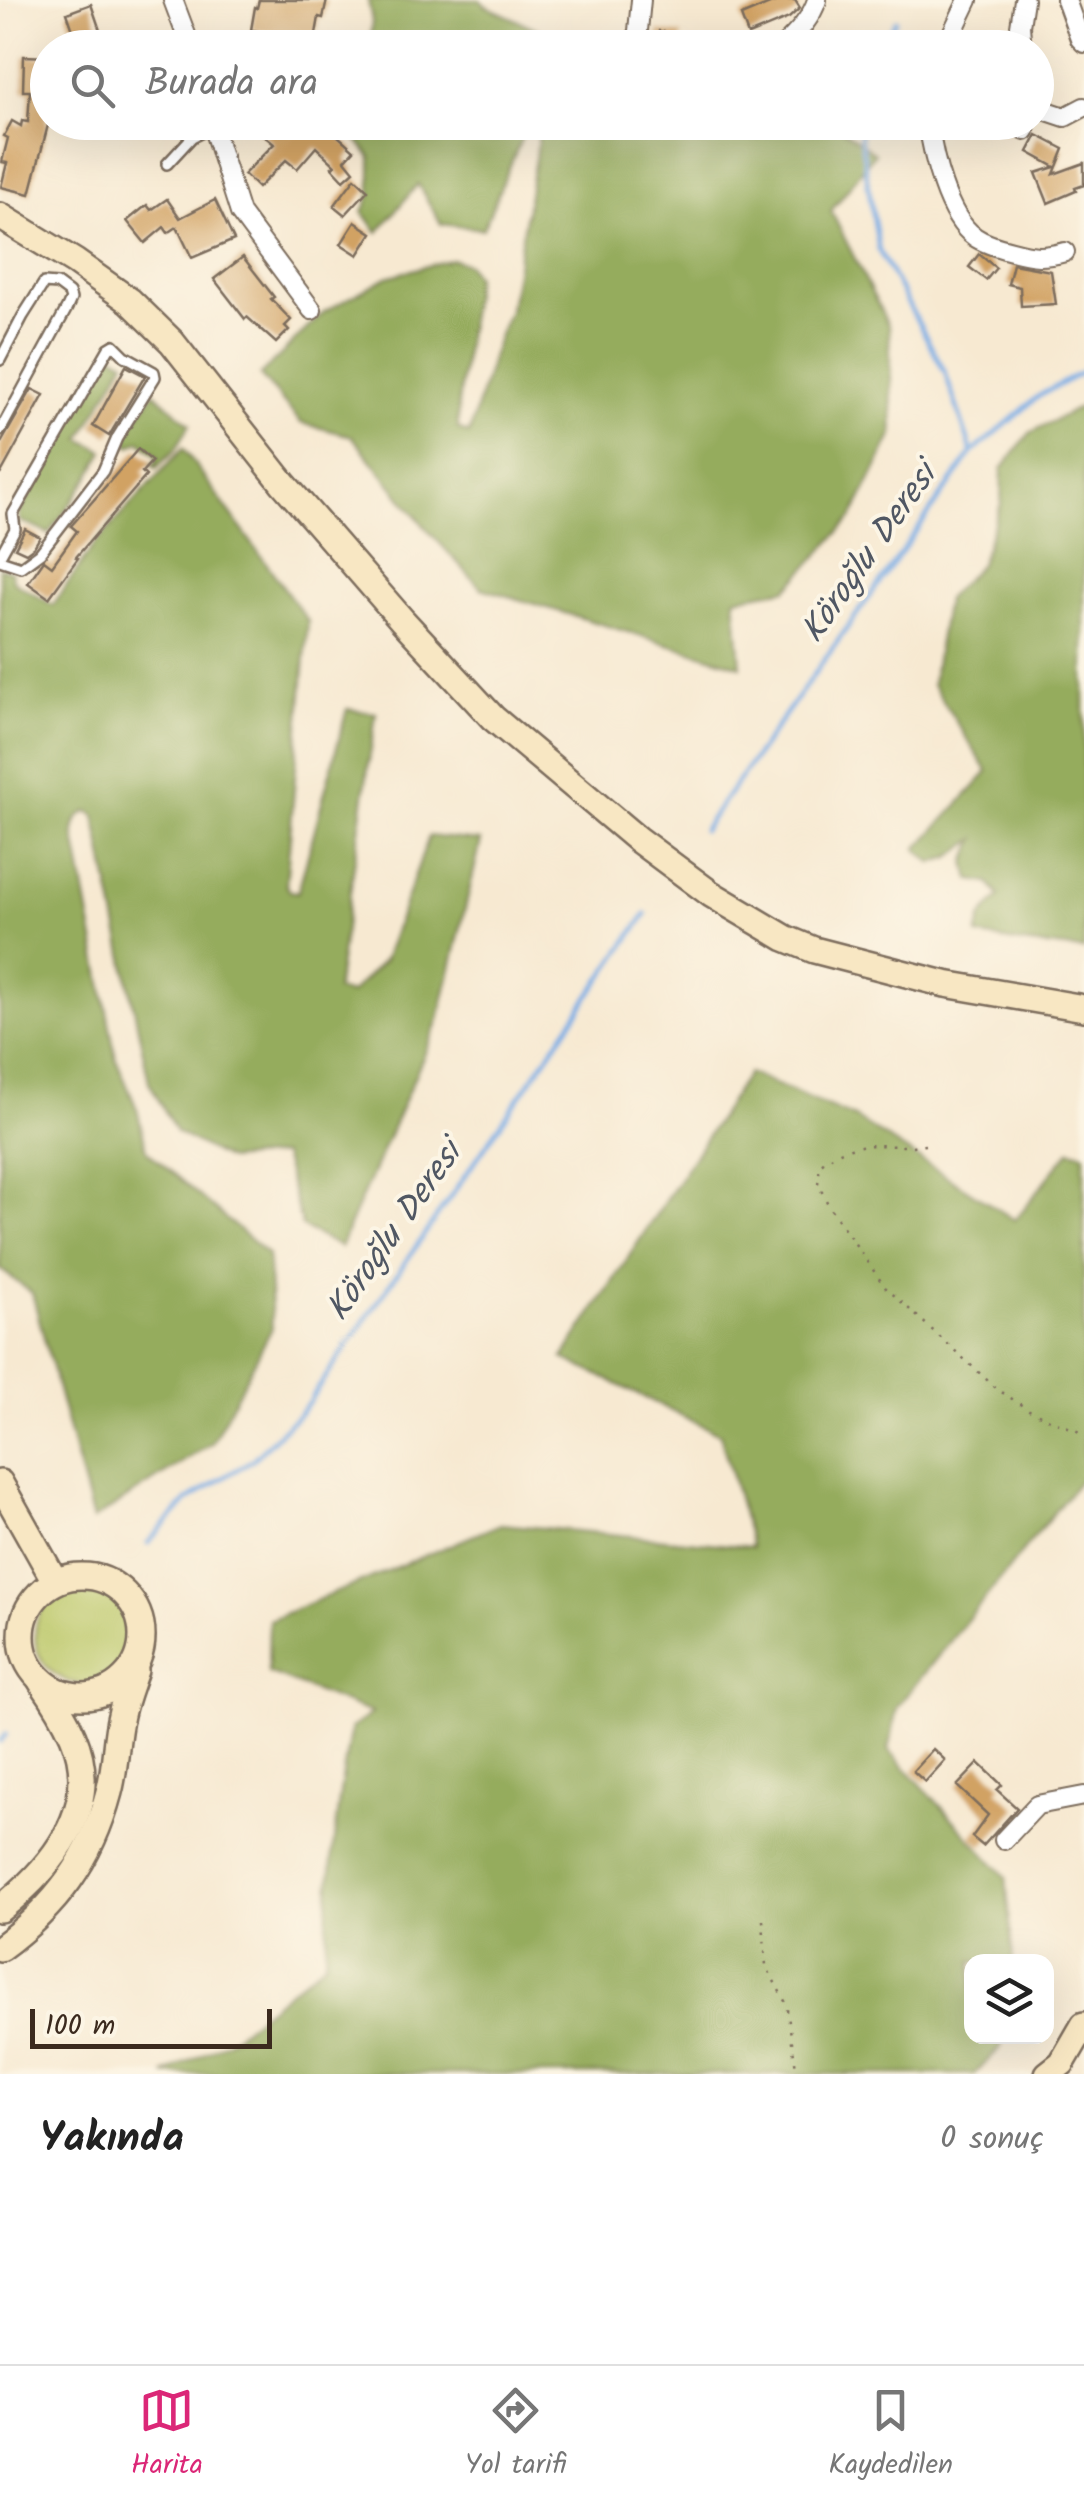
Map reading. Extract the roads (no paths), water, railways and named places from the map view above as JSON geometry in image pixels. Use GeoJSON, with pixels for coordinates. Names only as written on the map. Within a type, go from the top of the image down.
{"type":"FeatureCollection","features":[{"type":"Feature","properties":{"kind":"main road"},"geometry":{"type":"LineString","coordinates":[[0,216],[130,301],[172,342],[283,484],[493,718],[637,839],[711,894],[743,915],[814,950],[945,984],[1084,1008]]}},
{"type":"Feature","properties":{"kind":"main road"},"geometry":{"type":"LineString","coordinates":[[0,1484],[55,1581]]}},
{"type":"Feature","properties":{"kind":"main road"},"geometry":{"type":"LineString","coordinates":[[0,1909],[52,1860],[74,1822],[82,1790],[74,1738],[29,1666],[22,1647],[22,1628],[28,1608],[55,1581],[74,1575],[94,1576],[112,1582],[128,1595],[143,1632],[141,1653],[121,1711],[110,1788],[93,1840],[66,1887],[30,1925],[0,1948]]}},
{"type":"Feature","properties":{"kind":"main road"},"geometry":{"type":"LineString","coordinates":[[41,1681],[58,1692],[78,1696],[99,1694],[117,1686],[132,1671],[141,1653]]}},
{"type":"Feature","properties":{"kind":"main road"},"geometry":{"type":"LineString","coordinates":[[1062,2070],[1084,2024]]}},
{"type":"Feature","properties":{"kind":"street"},"geometry":{"type":"LineString","coordinates":[[173,0],[184,30]]}},
{"type":"Feature","properties":{"kind":"street"},"geometry":{"type":"LineString","coordinates":[[638,30],[641,0]]}},
{"type":"Feature","properties":{"kind":"street"},"geometry":{"type":"LineString","coordinates":[[798,30],[814,12],[817,0]]}},
{"type":"Feature","properties":{"kind":"street"},"geometry":{"type":"LineString","coordinates":[[954,30],[968,0]]}},
{"type":"Feature","properties":{"kind":"street"},"geometry":{"type":"LineString","coordinates":[[1020,30],[1024,0]]}},
{"type":"Feature","properties":{"kind":"street"},"geometry":{"type":"LineString","coordinates":[[1066,0],[1084,43]]}},
{"type":"Feature","properties":{"kind":"street"},"geometry":{"type":"LineString","coordinates":[[1065,117],[1084,107]]}},
{"type":"Feature","properties":{"kind":"street"},"geometry":{"type":"LineString","coordinates":[[1054,113],[1084,130]]}},
{"type":"Feature","properties":{"kind":"street"},"geometry":{"type":"LineString","coordinates":[[216,140],[240,213],[312,310]]}},
{"type":"Feature","properties":{"kind":"street"},"geometry":{"type":"LineString","coordinates":[[931,140],[942,182],[960,220],[975,236],[1000,248],[1039,258],[1065,252]]}},
{"type":"Feature","properties":{"kind":"street"},"geometry":{"type":"LineString","coordinates":[[1004,1840],[1038,1805],[1084,1796]]}},
{"type":"Feature","properties":{"kind":"lane"},"geometry":{"type":"LineString","coordinates":[[166,164],[190,140]]}},
{"type":"Feature","properties":{"kind":"lane"},"geometry":{"type":"LineString","coordinates":[[64,288],[81,266]]}},
{"type":"Feature","properties":{"kind":"lane"},"geometry":{"type":"LineString","coordinates":[[0,360],[44,283],[64,288],[70,299],[67,308],[0,431]]}},
{"type":"Feature","properties":{"kind":"lane"},"geometry":{"type":"LineString","coordinates":[[118,347],[125,356],[154,372],[155,377],[117,438],[103,471],[40,553],[21,566],[0,558],[15,529],[13,514],[109,348],[118,347]]}},
{"type":"Feature","properties":{"kind":"waterway","name":"Köroğlu Deresi"},"geometry":{"type":"LineString","coordinates":[[891,30],[896,20]]}},
{"type":"Feature","properties":{"kind":"waterway","name":"Köroğlu Deresi"},"geometry":{"type":"LineString","coordinates":[[861,140],[879,251],[945,372],[972,452]]}},
{"type":"Feature","properties":{"kind":"waterway","name":"Köroğlu Deresi"},"geometry":{"type":"LineString","coordinates":[[703,830],[972,453],[1039,396],[1084,371]]}},
{"type":"Feature","properties":{"kind":"waterway","name":"Köroğlu Deresi"},"geometry":{"type":"LineString","coordinates":[[148,1543],[188,1500],[252,1460],[303,1410],[646,914]]}},
{"type":"Feature","properties":{"kind":"waterway","name":"Köroğlu Deresi"},"geometry":{"type":"LineString","coordinates":[[0,1742],[6,1734]]}}]}
